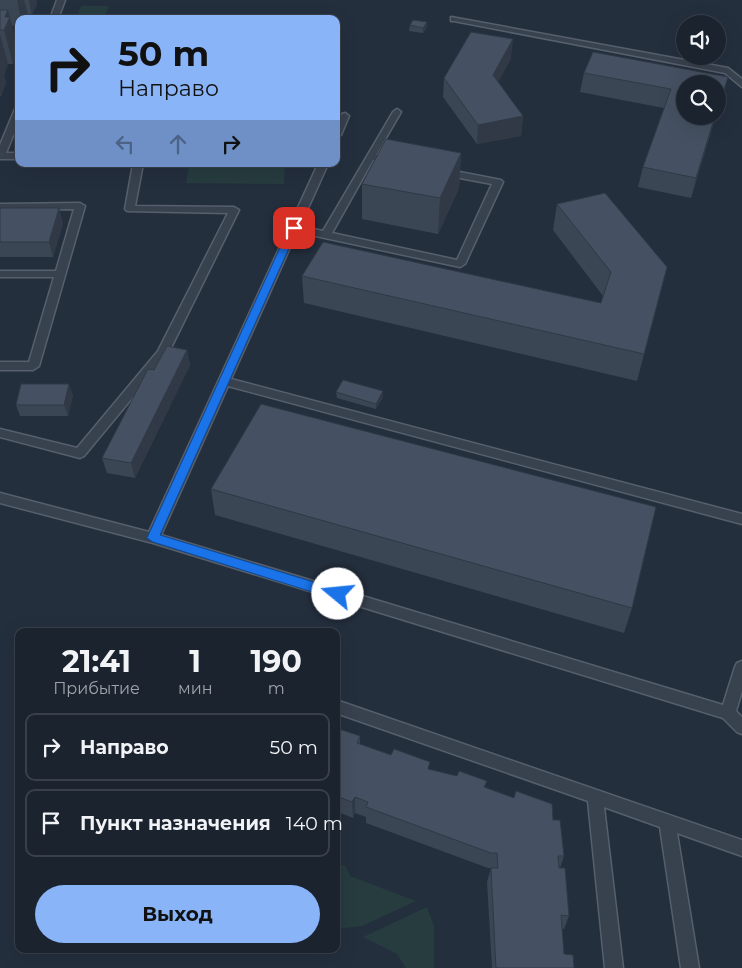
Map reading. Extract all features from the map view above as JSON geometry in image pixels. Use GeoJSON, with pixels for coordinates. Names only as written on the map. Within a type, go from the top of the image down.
{"type":"FeatureCollection","features":[{"type":"Feature","properties":{"kind":"lane"},"geometry":{"type":"LineString","coordinates":[[55,15],[61,0]]}},
{"type":"Feature","properties":{"kind":"lane"},"geometry":{"type":"LineString","coordinates":[[454,19],[728,72],[742,84]]}},
{"type":"Feature","properties":{"kind":"lane"},"geometry":{"type":"LineString","coordinates":[[0,37],[15,37]]}},
{"type":"Feature","properties":{"kind":"lane"},"geometry":{"type":"LineString","coordinates":[[326,235],[397,112]]}},
{"type":"Feature","properties":{"kind":"lane"},"geometry":{"type":"LineString","coordinates":[[340,127],[345,116]]}},
{"type":"Feature","properties":{"kind":"lane"},"geometry":{"type":"LineString","coordinates":[[15,119],[0,156],[15,156]]}},
{"type":"Feature","properties":{"kind":"lane"},"geometry":{"type":"LineString","coordinates":[[370,157],[406,164]]}},
{"type":"Feature","properties":{"kind":"lane"},"geometry":{"type":"LineString","coordinates":[[0,433],[80,453],[163,353],[234,210],[130,209],[137,167]]}},
{"type":"Feature","properties":{"kind":"lane"},"geometry":{"type":"LineString","coordinates":[[153,538],[322,167]]}},
{"type":"Feature","properties":{"kind":"lane"},"geometry":{"type":"LineString","coordinates":[[294,228],[460,264],[498,182],[434,170]]}},
{"type":"Feature","properties":{"kind":"lane"},"geometry":{"type":"LineString","coordinates":[[0,207],[80,206],[33,366],[0,366]]}},
{"type":"Feature","properties":{"kind":"lane"},"geometry":{"type":"LineString","coordinates":[[0,274],[60,274]]}},
{"type":"Feature","properties":{"kind":"lane"},"geometry":{"type":"LineString","coordinates":[[224,381],[742,519]]}},
{"type":"Feature","properties":{"kind":"lane"},"geometry":{"type":"LineString","coordinates":[[0,498],[153,538],[728,713],[742,727]]}},
{"type":"Feature","properties":{"kind":"lane"},"geometry":{"type":"LineString","coordinates":[[728,713],[742,667]]}},
{"type":"Feature","properties":{"kind":"lane"},"geometry":{"type":"LineString","coordinates":[[340,707],[742,848]]}},
{"type":"Feature","properties":{"kind":"lane"},"geometry":{"type":"LineString","coordinates":[[595,796],[614,968]]}},
{"type":"Feature","properties":{"kind":"lane"},"geometry":{"type":"LineString","coordinates":[[667,822],[690,968]]}},
{"type":"Feature","properties":{"kind":"green space"},"geometry":{"type":"Polygon","coordinates":[[[81,6],[109,6],[106,15],[78,15],[81,6]]]}},
{"type":"Feature","properties":{"kind":"green space"},"geometry":{"type":"Polygon","coordinates":[[[189,167],[285,167],[284,184],[186,183],[189,167]]]}},
{"type":"Feature","properties":{"kind":"green space"},"geometry":{"type":"Polygon","coordinates":[[[345,865],[350,876],[416,901],[362,926],[340,929],[340,866],[345,865]]]}},
{"type":"Feature","properties":{"kind":"green space"},"geometry":{"type":"Polygon","coordinates":[[[427,907],[434,926],[434,968],[406,968],[397,954],[363,937],[427,907]]]}},
{"type":"Feature","properties":{"kind":"building"},"geometry":{"type":"Polygon","coordinates":[[[0,10],[8,10],[5,17],[10,17],[4,30],[0,30],[0,10]]]}},
{"type":"Feature","properties":{"kind":"building"},"geometry":{"type":"Polygon","coordinates":[[[413,20],[427,22],[423,28],[410,25],[413,20]]]}},
{"type":"Feature","properties":{"kind":"building"},"geometry":{"type":"Polygon","coordinates":[[[471,32],[513,39],[493,75],[523,116],[478,125],[444,78],[471,32]]]}},
{"type":"Feature","properties":{"kind":"building"},"geometry":{"type":"Polygon","coordinates":[[[593,52],[717,75],[676,75],[676,125],[712,125],[696,178],[643,167],[671,89],[584,73],[593,52]]]}},
{"type":"Feature","properties":{"kind":"building"},"geometry":{"type":"Polygon","coordinates":[[[386,139],[461,153],[440,198],[362,184],[386,139]]]}},
{"type":"Feature","properties":{"kind":"building"},"geometry":{"type":"Polygon","coordinates":[[[605,193],[667,267],[644,354],[302,276],[323,242],[601,303],[611,272],[557,204],[605,193]]]}},
{"type":"Feature","properties":{"kind":"building"},"geometry":{"type":"Polygon","coordinates":[[[0,208],[59,208],[49,242],[0,242],[0,208]]]}},
{"type":"Feature","properties":{"kind":"building"},"geometry":{"type":"Polygon","coordinates":[[[167,346],[187,350],[131,463],[102,458],[148,369],[154,370],[167,346]]]}},
{"type":"Feature","properties":{"kind":"building"},"geometry":{"type":"Polygon","coordinates":[[[343,380],[383,391],[376,404],[336,392],[343,380]]]}},
{"type":"Feature","properties":{"kind":"building"},"geometry":{"type":"Polygon","coordinates":[[[21,384],[69,384],[64,405],[16,405],[21,384]]]}},
{"type":"Feature","properties":{"kind":"building"},"geometry":{"type":"Polygon","coordinates":[[[261,404],[656,507],[632,608],[211,489],[261,404]]]}},
{"type":"Feature","properties":{"kind":"building"},"geometry":{"type":"Polygon","coordinates":[[[340,729],[360,736],[357,743],[391,755],[394,749],[430,762],[428,769],[457,776],[459,771],[487,781],[484,787],[514,798],[516,791],[552,804],[553,820],[560,820],[564,856],[558,856],[559,868],[565,868],[569,916],[561,915],[564,954],[573,955],[574,968],[496,968],[491,868],[498,868],[497,853],[491,853],[366,807],[368,802],[355,797],[352,802],[340,798],[340,729]]]}},
{"type":"Feature","properties":{"kind":"route"},"geometry":{"type":"LineString","coordinates":[[294,228],[153,538],[338,594]]}}]}
